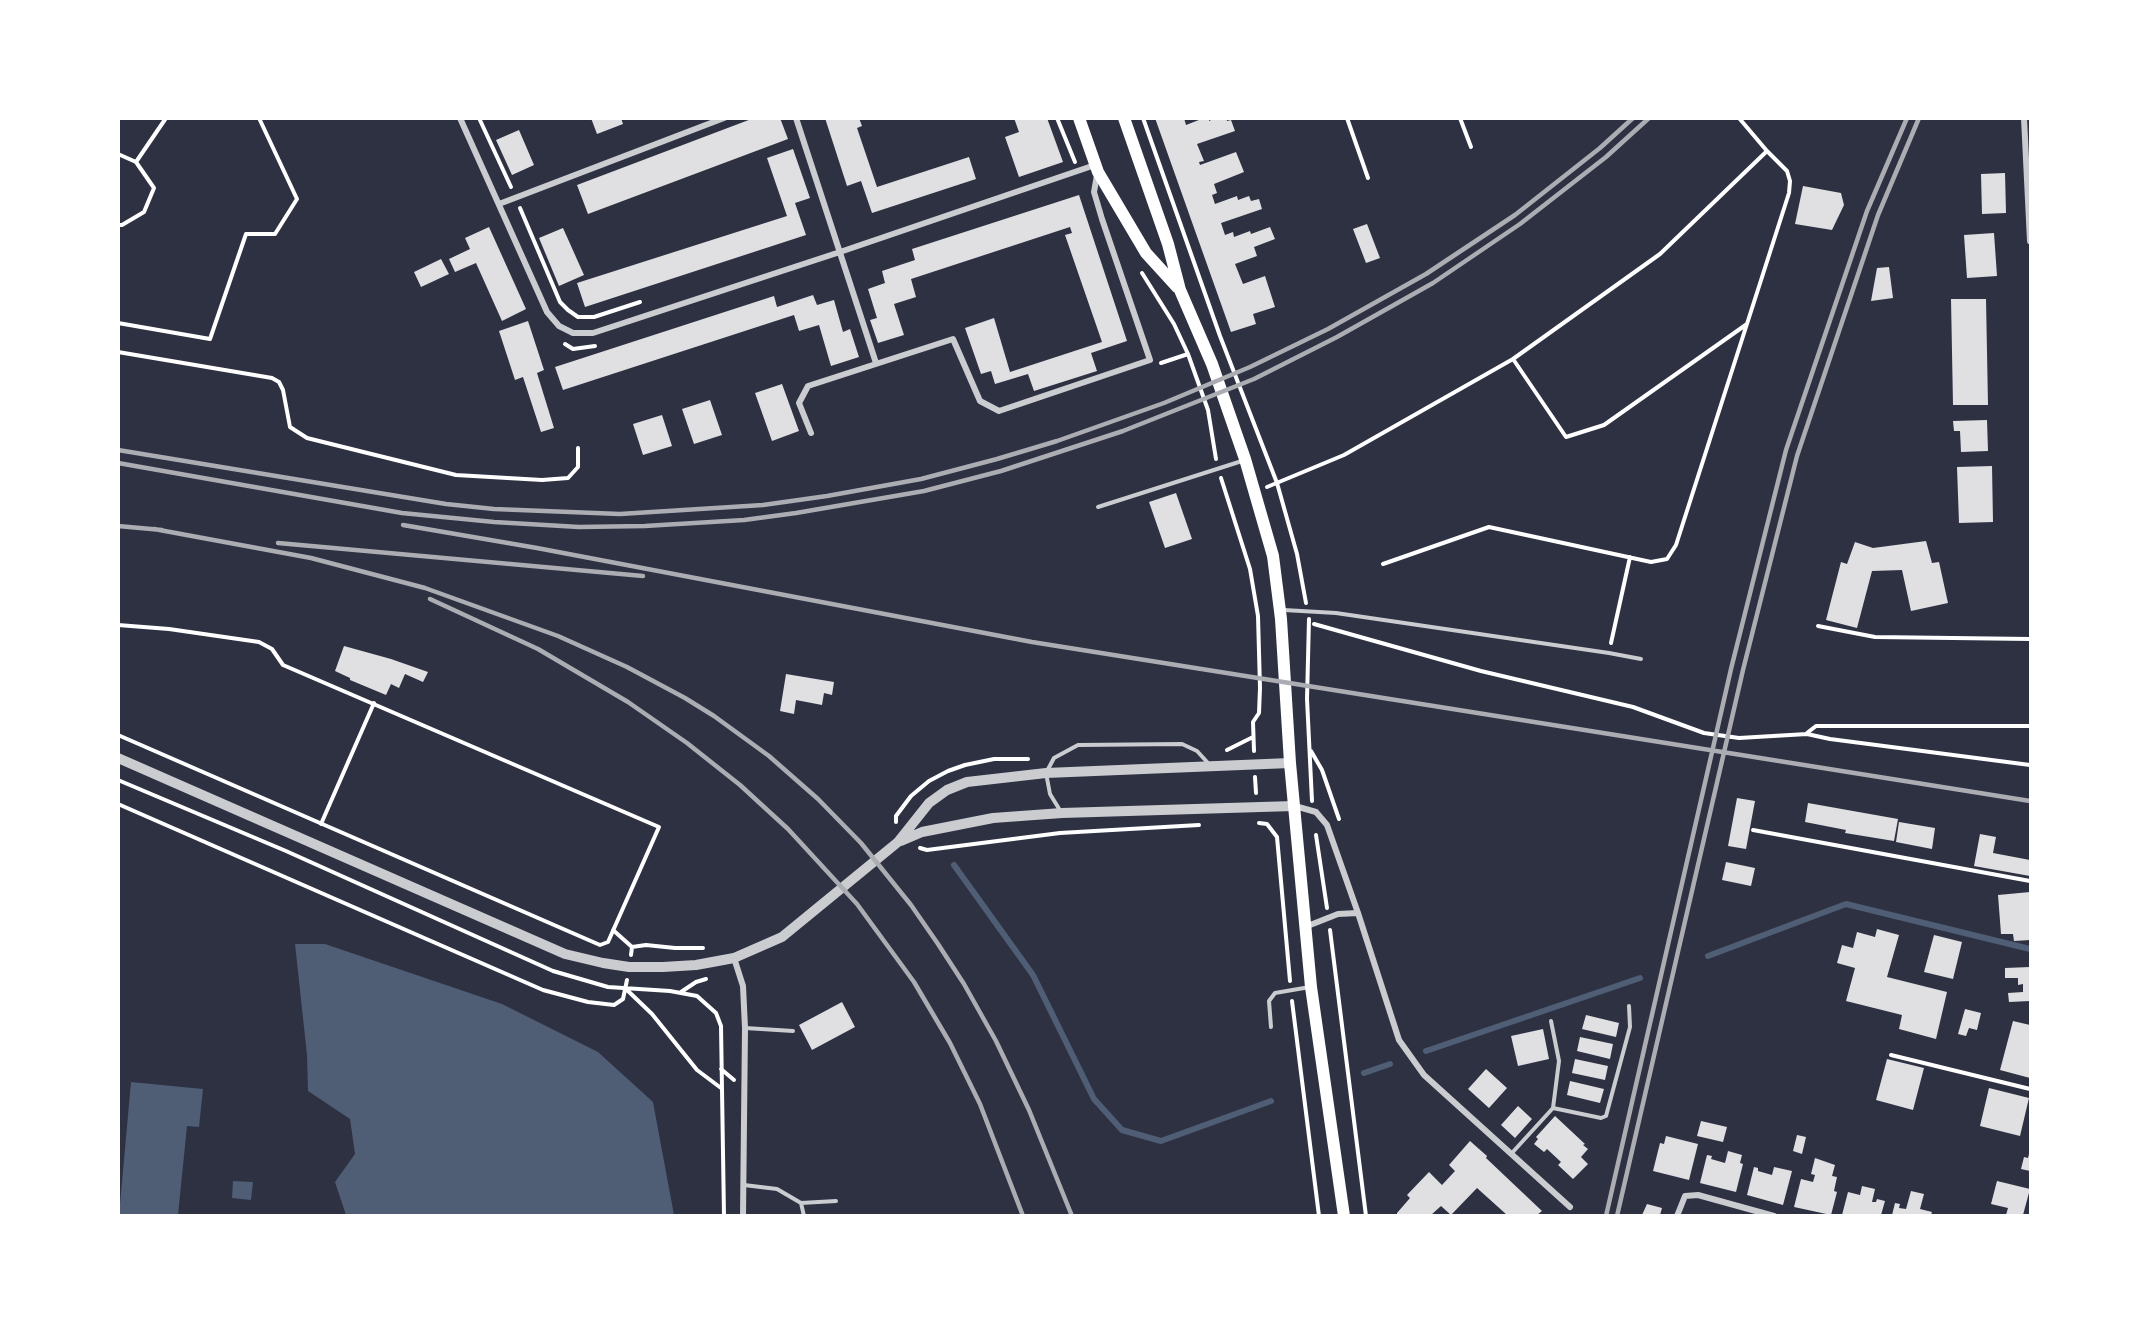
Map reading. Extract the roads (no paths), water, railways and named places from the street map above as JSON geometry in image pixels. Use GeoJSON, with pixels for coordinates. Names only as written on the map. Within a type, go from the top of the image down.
{"type":"FeatureCollection","features":[{"type":"Feature","properties":{"kind":"main road"},"geometry":{"type":"LineString","coordinates":[[1079,118],[1096,168],[1146,253],[1180,290]]}},
{"type":"Feature","properties":{"kind":"main road"},"geometry":{"type":"LineString","coordinates":[[1124,118],[1168,244],[1180,290],[1212,364],[1245,459],[1273,556],[1280,610],[1290,763],[1311,987],[1344,1215]]}},
{"type":"Feature","properties":{"kind":"street"},"geometry":{"type":"LineString","coordinates":[[460,118],[547,312],[559,326],[573,333],[593,333],[1079,171],[1096,168],[1094,192],[1096,201],[1150,360],[999,411],[980,401],[953,339],[808,386],[799,403],[811,433]]}},
{"type":"Feature","properties":{"kind":"street"},"geometry":{"type":"LineString","coordinates":[[499,204],[724,118]]}},
{"type":"Feature","properties":{"kind":"street"},"geometry":{"type":"LineString","coordinates":[[796,118],[876,363]]}},
{"type":"Feature","properties":{"kind":"street"},"geometry":{"type":"LineString","coordinates":[[2024,118],[2031,241]]}},
{"type":"Feature","properties":{"kind":"street"},"geometry":{"type":"LineString","coordinates":[[118,758],[565,954],[603,963],[645,967],[696,965],[734,958],[782,937],[898,842],[929,803],[947,790],[966,782],[1046,773],[1290,763]]}},
{"type":"Feature","properties":{"kind":"street"},"geometry":{"type":"LineString","coordinates":[[898,842],[922,832],[993,818],[1062,813],[1257,806],[1294,806],[1316,812],[1327,825],[1399,1040],[1424,1075],[1570,1207]]}},
{"type":"Feature","properties":{"kind":"street"},"geometry":{"type":"LineString","coordinates":[[1305,927],[1338,914],[1358,913]]}},
{"type":"Feature","properties":{"kind":"street"},"geometry":{"type":"LineString","coordinates":[[734,958],[743,986],[745,1028],[743,1215]]}},
{"type":"Feature","properties":{"kind":"street"},"geometry":{"type":"LineString","coordinates":[[1677,1215],[1685,1196],[1698,1196],[1774,1215]]}},
{"type":"Feature","properties":{"kind":"lane"},"geometry":{"type":"LineString","coordinates":[[1098,507],[1245,459]]}},
{"type":"Feature","properties":{"kind":"lane"},"geometry":{"type":"LineString","coordinates":[[1280,610],[1336,613],[1641,659]]}},
{"type":"Feature","properties":{"kind":"lane"},"geometry":{"type":"LineString","coordinates":[[1062,813],[1050,794],[1046,773],[1054,758],[1078,745],[1182,744],[1197,751],[1211,766]]}},
{"type":"Feature","properties":{"kind":"lane"},"geometry":{"type":"LineString","coordinates":[[1271,1027],[1269,1001],[1275,993],[1311,987]]}},
{"type":"Feature","properties":{"kind":"lane"},"geometry":{"type":"LineString","coordinates":[[1553,1108],[1601,1118],[1606,1116],[1630,1027],[1629,1006]]}},
{"type":"Feature","properties":{"kind":"lane"},"geometry":{"type":"LineString","coordinates":[[1511,1154],[1553,1108],[1559,1061],[1551,1021]]}},
{"type":"Feature","properties":{"kind":"lane"},"geometry":{"type":"LineString","coordinates":[[745,1028],[793,1031]]}},
{"type":"Feature","properties":{"kind":"lane"},"geometry":{"type":"LineString","coordinates":[[743,1185],[777,1189],[801,1203],[836,1201]]}},
{"type":"Feature","properties":{"kind":"lane"},"geometry":{"type":"LineString","coordinates":[[801,1203],[804,1215]]}},
{"type":"Feature","properties":{"kind":"water"},"geometry":{"type":"Polygon","coordinates":[[[295,944],[325,944],[502,1004],[598,1052],[653,1102],[674,1215],[346,1215],[335,1182],[355,1154],[350,1119],[308,1091],[307,1055],[295,944]]]}},
{"type":"Feature","properties":{"kind":"water"},"geometry":{"type":"Polygon","coordinates":[[[131,1082],[203,1089],[199,1127],[187,1126],[178,1215],[119,1215],[131,1082]]]}},
{"type":"Feature","properties":{"kind":"water"},"geometry":{"type":"Polygon","coordinates":[[[233,1181],[253,1182],[251,1200],[232,1198],[233,1181]]]}},
{"type":"Feature","properties":{"kind":"waterway"},"geometry":{"type":"LineString","coordinates":[[954,865],[1033,975],[1094,1099],[1122,1130],[1161,1141],[1271,1101]]}},
{"type":"Feature","properties":{"kind":"waterway"},"geometry":{"type":"LineString","coordinates":[[1708,956],[1846,904],[2030,949]]}},
{"type":"Feature","properties":{"kind":"waterway"},"geometry":{"type":"LineString","coordinates":[[1426,1051],[1640,978]]}},
{"type":"Feature","properties":{"kind":"waterway"},"geometry":{"type":"LineString","coordinates":[[1364,1073],[1390,1064]]}},
{"type":"Feature","properties":{"kind":"railway"},"geometry":{"type":"LineString","coordinates":[[118,450],[446,504],[494,509],[620,514],[763,505],[921,479],[1057,441],[1164,403],[1250,367],[1328,329],[1426,274],[1515,215],[1600,148],[1633,118]]}},
{"type":"Feature","properties":{"kind":"railway"},"geometry":{"type":"LineString","coordinates":[[118,463],[402,513],[579,527],[744,520],[924,491],[1001,471],[1123,431],[1254,379],[1337,337],[1433,283],[1520,224],[1606,157],[1649,118]]}},
{"type":"Feature","properties":{"kind":"railway"},"geometry":{"type":"LineString","coordinates":[[1606,1216],[1731,669],[1786,450],[1867,211],[1907,118]]}},
{"type":"Feature","properties":{"kind":"railway"},"geometry":{"type":"LineString","coordinates":[[1617,1216],[1743,670],[1797,456],[1878,215],[1919,118]]}},
{"type":"Feature","properties":{"kind":"railway"},"geometry":{"type":"LineString","coordinates":[[403,525],[537,548],[1032,642],[2030,801]]}},
{"type":"Feature","properties":{"kind":"railway"},"geometry":{"type":"LineString","coordinates":[[118,526],[162,530]]}},
{"type":"Feature","properties":{"kind":"railway"},"geometry":{"type":"LineString","coordinates":[[154,529],[311,558],[425,588],[558,636],[627,667],[685,698],[769,756],[818,799],[861,843],[911,905],[938,944],[996,1041],[1029,1110],[1072,1216]]}},
{"type":"Feature","properties":{"kind":"railway"},"geometry":{"type":"LineString","coordinates":[[278,543],[643,576]]}},
{"type":"Feature","properties":{"kind":"railway"},"geometry":{"type":"LineString","coordinates":[[430,599],[538,649],[628,702],[687,743],[740,785],[788,829],[857,904],[914,982],[950,1043],[980,1104],[1023,1216]]}}]}
